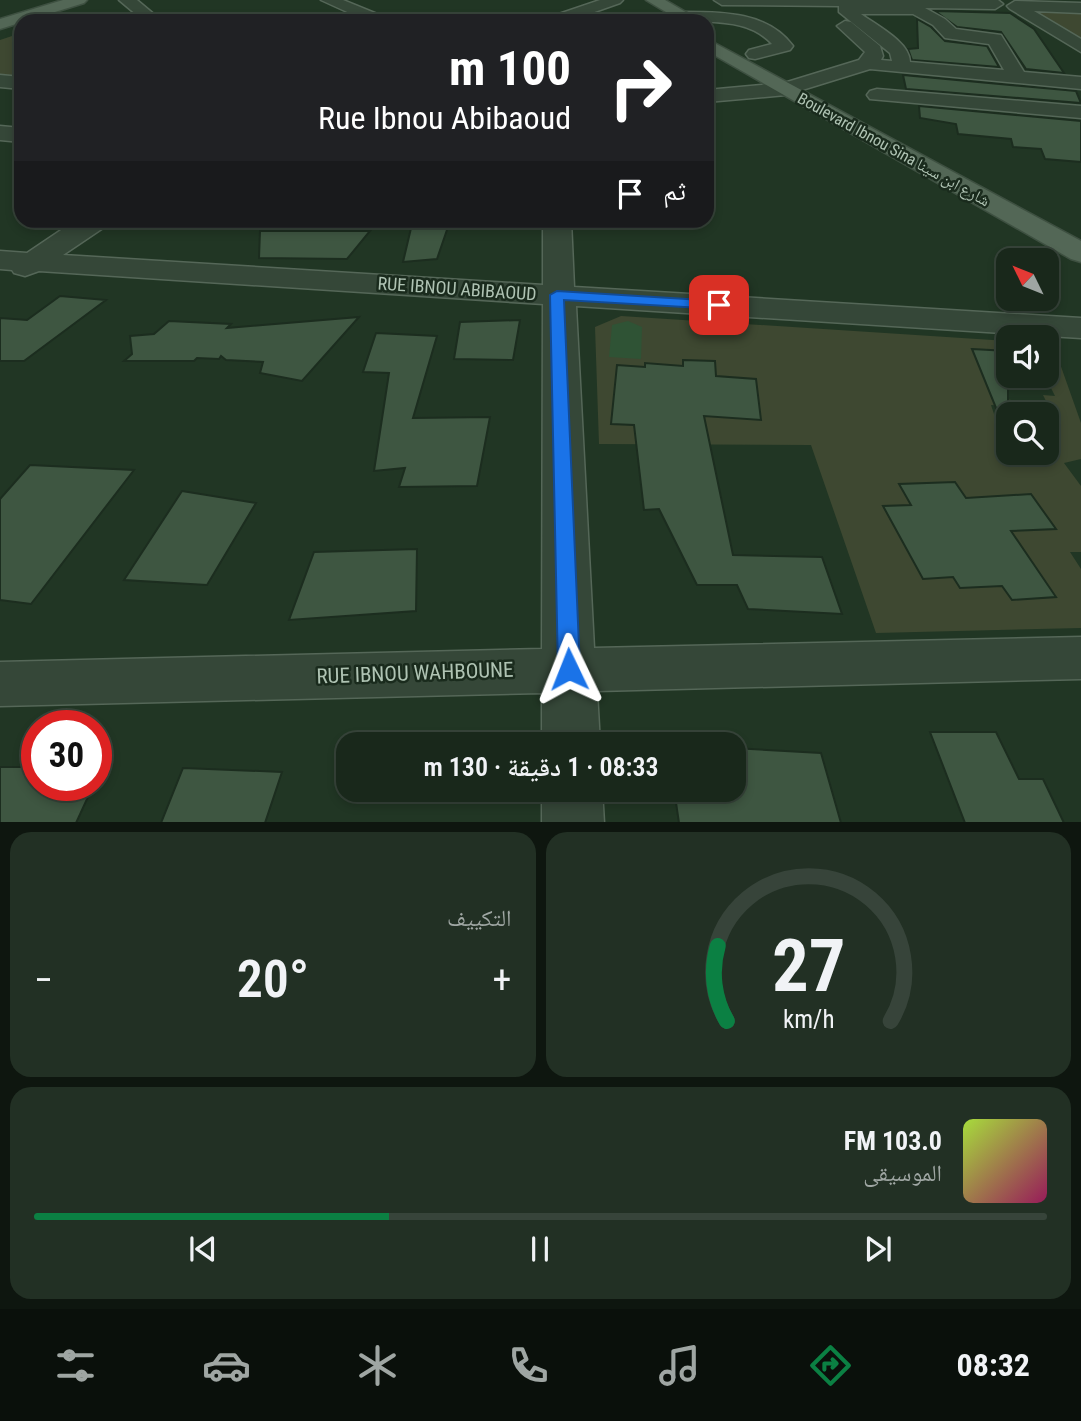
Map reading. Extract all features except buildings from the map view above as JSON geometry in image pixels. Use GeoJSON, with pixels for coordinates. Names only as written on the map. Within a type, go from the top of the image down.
{"type":"FeatureCollection","features":[{"type":"Feature","properties":{"kind":"main road"},"geometry":{"type":"LineString","coordinates":[[33,14],[79,0]]}},
{"type":"Feature","properties":{"kind":"main road"},"geometry":{"type":"LineString","coordinates":[[646,2],[676,14]]}},
{"type":"Feature","properties":{"kind":"main road"},"geometry":{"type":"LineString","coordinates":[[646,2],[659,14]]}},
{"type":"Feature","properties":{"kind":"main road"},"geometry":{"type":"LineString","coordinates":[[59,14],[96,3]]}},
{"type":"Feature","properties":{"kind":"main road","name":"Boulevard Ibnou Sina شارع ابن سينا"},"geometry":{"type":"LineString","coordinates":[[714,32],[755,54],[798,86],[1081,253]]}},
{"type":"Feature","properties":{"kind":"main road","name":"Boulevard Ibnou Sina شارع ابن سينا"},"geometry":{"type":"LineString","coordinates":[[714,47],[798,86],[1069,221]]}},
{"type":"Feature","properties":{"kind":"street"},"geometry":{"type":"LineString","coordinates":[[127,0],[145,14]]}},
{"type":"Feature","properties":{"kind":"street"},"geometry":{"type":"LineString","coordinates":[[330,0],[364,14]]}},
{"type":"Feature","properties":{"kind":"street"},"geometry":{"type":"LineString","coordinates":[[574,14],[615,0]]}},
{"type":"Feature","properties":{"kind":"street"},"geometry":{"type":"LineString","coordinates":[[722,0],[990,2],[1081,8]]}},
{"type":"Feature","properties":{"kind":"street"},"geometry":{"type":"LineString","coordinates":[[813,0],[874,50],[874,56],[866,64]]}},
{"type":"Feature","properties":{"kind":"street"},"geometry":{"type":"LineString","coordinates":[[1064,0],[1081,1]]}},
{"type":"Feature","properties":{"kind":"street"},"geometry":{"type":"LineString","coordinates":[[1025,4],[1081,47]]}},
{"type":"Feature","properties":{"kind":"street"},"geometry":{"type":"LineString","coordinates":[[901,67],[901,56],[896,49],[845,9],[916,9],[939,22],[951,34],[996,40],[1018,78]]}},
{"type":"Feature","properties":{"kind":"street"},"geometry":{"type":"LineString","coordinates":[[714,17],[750,21],[784,47],[755,54]]}},
{"type":"Feature","properties":{"kind":"street"},"geometry":{"type":"LineString","coordinates":[[939,22],[975,24]]}},
{"type":"Feature","properties":{"kind":"street"},"geometry":{"type":"LineString","coordinates":[[714,95],[798,86],[866,64],[1081,83]]}},
{"type":"Feature","properties":{"kind":"street"},"geometry":{"type":"LineString","coordinates":[[877,95],[1081,112]]}},
{"type":"Feature","properties":{"kind":"street"},"geometry":{"type":"LineString","coordinates":[[0,283],[84,228]]}},
{"type":"Feature","properties":{"kind":"street"},"geometry":{"type":"LineString","coordinates":[[557,228],[571,732]]}},
{"type":"Feature","properties":{"kind":"street","name":"RUE IBNOU ABIBAOUD"},"geometry":{"type":"LineString","coordinates":[[0,260],[1081,328]]}},
{"type":"Feature","properties":{"kind":"street","name":"RUE IBNOU WAHBOUNE"},"geometry":{"type":"LineString","coordinates":[[0,684],[1081,658]]}},
{"type":"Feature","properties":{"kind":"street"},"geometry":{"type":"LineString","coordinates":[[572,802],[573,822]]}},
{"type":"Feature","properties":{"kind":"shaded area"},"geometry":{"type":"Polygon","coordinates":[[[1049,10],[1081,12],[1081,41],[1036,13],[1049,10]]]}},
{"type":"Feature","properties":{"kind":"shaded area"},"geometry":{"type":"Polygon","coordinates":[[[14,35],[14,77],[0,76],[0,40],[14,35]]]}},
{"type":"Feature","properties":{"kind":"shaded area"},"geometry":{"type":"Polygon","coordinates":[[[621,316],[996,340],[996,350],[972,349],[990,388],[1004,398],[1036,402],[996,402],[996,405],[991,405],[996,420],[996,465],[1059,465],[1059,402],[1046,402],[1043,395],[1055,396],[1051,388],[1059,388],[1059,361],[1081,423],[1081,459],[1064,463],[1081,486],[1081,552],[1070,552],[1081,569],[1081,628],[876,633],[811,445],[599,444],[595,327],[621,316]],[[684,360],[683,366],[646,363],[612,424],[670,428],[693,415],[761,420],[756,379],[716,376],[714,361],[684,360]],[[955,482],[899,484],[911,505],[883,507],[923,579],[953,577],[960,588],[1002,586],[1012,600],[1056,597],[1011,531],[1056,528],[1031,494],[966,498],[955,482]]]}},
{"type":"Feature","properties":{"kind":"shaded area"},"geometry":{"type":"Polygon","coordinates":[[[628,321],[642,327],[641,359],[609,357],[612,325],[628,321]]]}},
{"type":"Feature","properties":{"kind":"route"},"geometry":{"type":"LineString","coordinates":[[569,669],[557,295],[719,305]]}}]}
